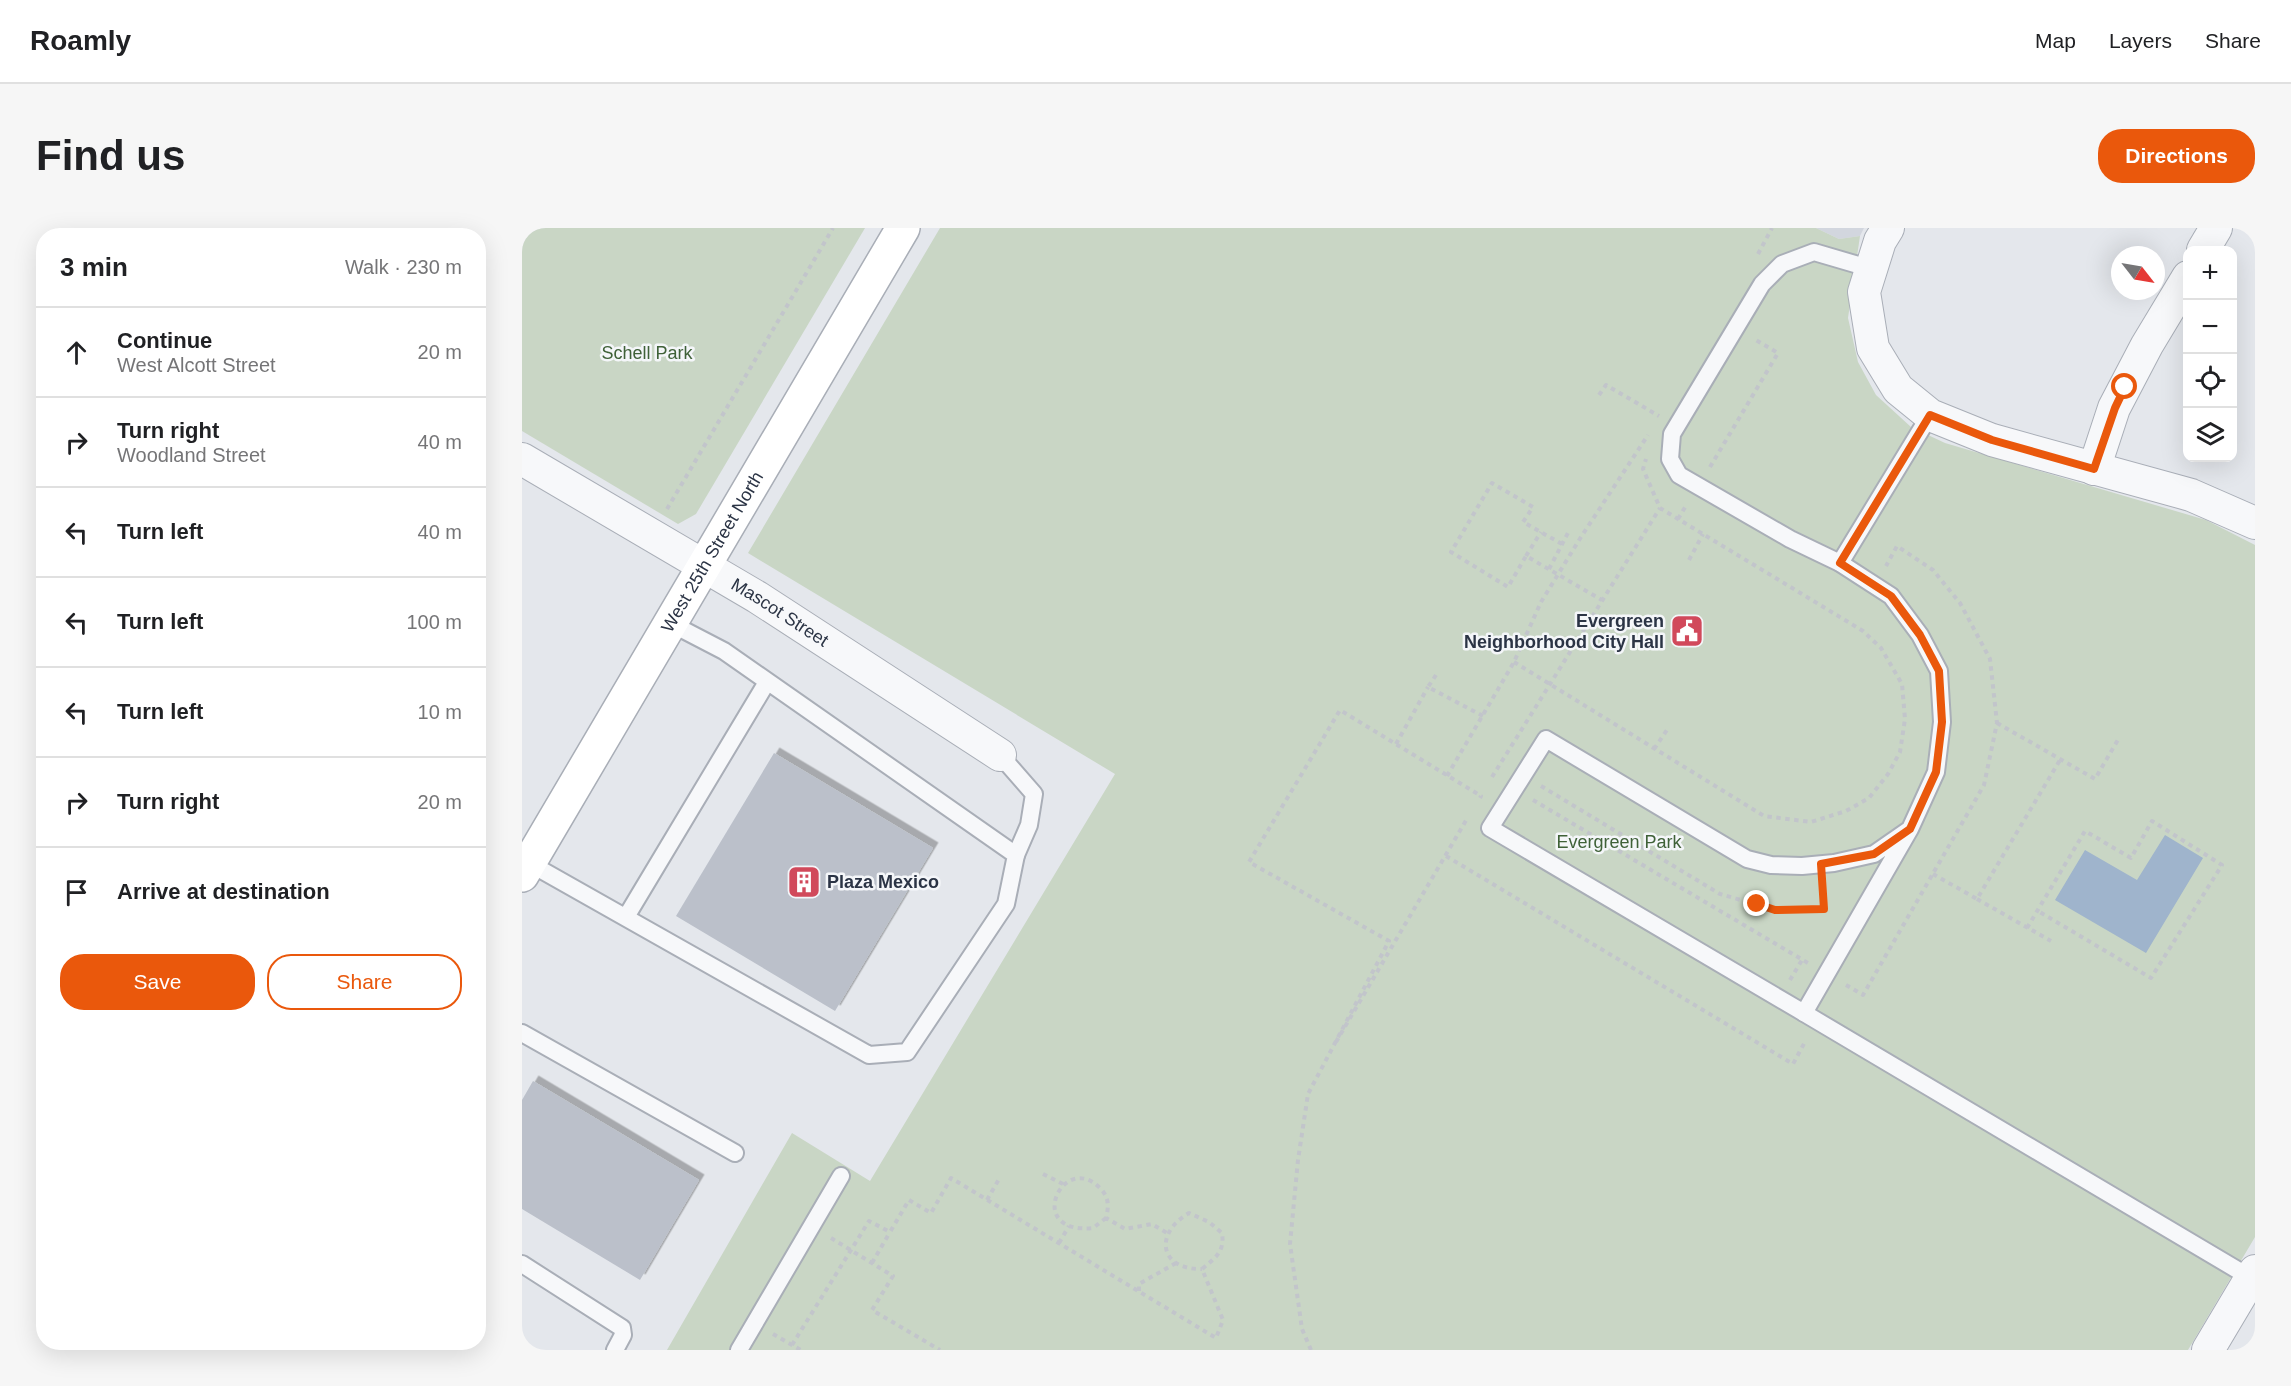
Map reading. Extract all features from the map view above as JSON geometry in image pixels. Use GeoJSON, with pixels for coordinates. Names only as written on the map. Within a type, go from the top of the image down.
{"type":"FeatureCollection","features":[{"type":"Feature","properties":{"kind":"main road","name":"West 25th Street North"},"geometry":{"type":"LineString","coordinates":[[526,869],[903,228]]}},
{"type":"Feature","properties":{"kind":"street"},"geometry":{"type":"LineString","coordinates":[[1888,228],[1880,241],[1864,292],[1873,348],[1898,389],[1930,415],[1992,440],[2191,495],[2255,523]]}},
{"type":"Feature","properties":{"kind":"street"},"geometry":{"type":"LineString","coordinates":[[2206,246],[2217,228]]}},
{"type":"Feature","properties":{"kind":"street"},"geometry":{"type":"LineString","coordinates":[[2094,469],[2115,408],[2147,345],[2183,284]]}},
{"type":"Feature","properties":{"kind":"street","name":"Mascot Street"},"geometry":{"type":"LineString","coordinates":[[522,459],[757,597],[1000,756]]}},
{"type":"Feature","properties":{"kind":"street"},"geometry":{"type":"LineString","coordinates":[[2208,1350],[2253,1274]]}},
{"type":"Feature","properties":{"kind":"lane"},"geometry":{"type":"LineString","coordinates":[[1804,1013],[1910,829],[1936,772],[1942,722],[1939,671],[1920,635],[1891,596],[1840,563],[1790,539],[1680,475],[1670,459],[1672,434],[1762,284],[1782,264],[1814,252],[1872,268]]}},
{"type":"Feature","properties":{"kind":"lane"},"geometry":{"type":"LineString","coordinates":[[1840,563],[1930,415]]}},
{"type":"Feature","properties":{"kind":"lane"},"geometry":{"type":"LineString","coordinates":[[670,623],[724,651],[1016,855]]}},
{"type":"Feature","properties":{"kind":"lane"},"geometry":{"type":"LineString","coordinates":[[626,917],[767,682]]}},
{"type":"Feature","properties":{"kind":"lane"},"geometry":{"type":"LineString","coordinates":[[1910,829],[1874,854],[1821,864],[1771,865],[1747,859],[1546,739],[1491,828],[2253,1274]]}},
{"type":"Feature","properties":{"kind":"lane"},"geometry":{"type":"LineString","coordinates":[[526,869],[626,917],[869,1055],[907,1052],[1006,904],[1016,855],[1029,825],[1034,794],[1000,756]]}},
{"type":"Feature","properties":{"kind":"lane"},"geometry":{"type":"LineString","coordinates":[[522,1034],[735,1153]]}},
{"type":"Feature","properties":{"kind":"lane"},"geometry":{"type":"LineString","coordinates":[[739,1350],[841,1176]]}},
{"type":"Feature","properties":{"kind":"lane"},"geometry":{"type":"LineString","coordinates":[[522,1264],[622,1328],[623,1335],[615,1350]]}},
{"type":"Feature","properties":{"kind":"path"},"geometry":{"type":"LineString","coordinates":[[668,509],[833,228]]}},
{"type":"Feature","properties":{"kind":"path"},"geometry":{"type":"LineString","coordinates":[[1678,519],[1778,353],[1737,328]]}},
{"type":"Feature","properties":{"kind":"path"},"geometry":{"type":"LineString","coordinates":[[1599,395],[1606,385],[1660,417]]}},
{"type":"Feature","properties":{"kind":"path"},"geometry":{"type":"LineString","coordinates":[[1657,427],[1660,417]]}},
{"type":"Feature","properties":{"kind":"path"},"geometry":{"type":"LineString","coordinates":[[1447,776],[1514,662],[1541,602],[1660,417]]}},
{"type":"Feature","properties":{"kind":"path"},"geometry":{"type":"LineString","coordinates":[[1514,662],[1764,816],[1811,822],[1846,811],[1869,798],[1888,774],[1900,752],[1905,719],[1902,684],[1881,648],[1863,631],[1660,508],[1643,470],[1650,448]]}},
{"type":"Feature","properties":{"kind":"path"},"geometry":{"type":"LineString","coordinates":[[1541,532],[1508,587],[1450,552],[1492,483],[1533,507],[1523,522],[1541,532],[1562,544]]}},
{"type":"Feature","properties":{"kind":"path"},"geometry":{"type":"LineString","coordinates":[[1475,806],[1660,508]]}},
{"type":"Feature","properties":{"kind":"path"},"geometry":{"type":"LineString","coordinates":[[1549,570],[1569,531]]}},
{"type":"Feature","properties":{"kind":"path"},"geometry":{"type":"LineString","coordinates":[[1689,560],[1703,534]]}},
{"type":"Feature","properties":{"kind":"path"},"geometry":{"type":"LineString","coordinates":[[1533,799],[1863,995],[1984,784],[1997,723],[1990,659],[1960,603],[1933,570],[1898,546],[1886,566]]}},
{"type":"Feature","properties":{"kind":"path"},"geometry":{"type":"LineString","coordinates":[[1526,556],[1602,600]]}},
{"type":"Feature","properties":{"kind":"path"},"geometry":{"type":"LineString","coordinates":[[1396,744],[1436,675]]}},
{"type":"Feature","properties":{"kind":"path"},"geometry":{"type":"LineString","coordinates":[[1428,687],[1483,716]]}},
{"type":"Feature","properties":{"kind":"path"},"geometry":{"type":"LineString","coordinates":[[1311,1350],[1302,1329],[1290,1244],[1298,1160],[1308,1094],[1389,941],[1249,862],[1340,710],[1481,796]]}},
{"type":"Feature","properties":{"kind":"path"},"geometry":{"type":"LineString","coordinates":[[1997,723],[2095,779],[2119,738]]}},
{"type":"Feature","properties":{"kind":"path"},"geometry":{"type":"LineString","coordinates":[[1654,749],[1669,727]]}},
{"type":"Feature","properties":{"kind":"path"},"geometry":{"type":"LineString","coordinates":[[1977,899],[2060,760]]}},
{"type":"Feature","properties":{"kind":"path"},"geometry":{"type":"LineString","coordinates":[[1540,786],[1720,894],[1775,910],[1824,909],[1821,864]]}},
{"type":"Feature","properties":{"kind":"path"},"geometry":{"type":"LineString","coordinates":[[1336,1042],[1469,816]]}},
{"type":"Feature","properties":{"kind":"path"},"geometry":{"type":"LineString","coordinates":[[2027,928],[2085,831],[2131,858],[2152,821],[2222,865],[2151,978],[2038,911]]}},
{"type":"Feature","properties":{"kind":"path"},"geometry":{"type":"LineString","coordinates":[[1446,856],[1793,1064],[1806,1040]]}},
{"type":"Feature","properties":{"kind":"path"},"geometry":{"type":"LineString","coordinates":[[1933,874],[2051,942]]}},
{"type":"Feature","properties":{"kind":"path"},"geometry":{"type":"LineString","coordinates":[[1789,982],[1802,960]]}},
{"type":"Feature","properties":{"kind":"path"},"geometry":{"type":"LineString","coordinates":[[1043,1174],[1063,1184]]}},
{"type":"Feature","properties":{"kind":"path"},"geometry":{"type":"LineString","coordinates":[[872,1263],[909,1200],[932,1213],[951,1178],[1216,1338],[1223,1320],[1202,1269]]}},
{"type":"Feature","properties":{"kind":"path"},"geometry":{"type":"LineString","coordinates":[[1081,1178],[1097,1184],[1108,1201],[1106,1218],[1094,1228],[1068,1226],[1057,1218],[1058,1191],[1063,1184],[1072,1179],[1081,1178]]}},
{"type":"Feature","properties":{"kind":"path"},"geometry":{"type":"LineString","coordinates":[[987,1200],[999,1179]]}},
{"type":"Feature","properties":{"kind":"path"},"geometry":{"type":"LineString","coordinates":[[1189,1213],[1209,1222],[1222,1233],[1224,1245],[1219,1255],[1202,1269],[1190,1269],[1176,1263],[1170,1257],[1166,1245],[1167,1233],[1177,1220],[1189,1213]]}},
{"type":"Feature","properties":{"kind":"path"},"geometry":{"type":"LineString","coordinates":[[1106,1218],[1125,1229],[1152,1224],[1167,1233]]}},
{"type":"Feature","properties":{"kind":"path"},"geometry":{"type":"LineString","coordinates":[[792,1345],[869,1221],[890,1232]]}},
{"type":"Feature","properties":{"kind":"path"},"geometry":{"type":"LineString","coordinates":[[1059,1243],[1068,1226]]}},
{"type":"Feature","properties":{"kind":"path"},"geometry":{"type":"LineString","coordinates":[[826,1235],[893,1276],[872,1310],[940,1350]]}},
{"type":"Feature","properties":{"kind":"path"},"geometry":{"type":"LineString","coordinates":[[1139,1291],[1139,1284],[1176,1263]]}},
{"type":"Feature","properties":{"kind":"path"},"geometry":{"type":"LineString","coordinates":[[755,1323],[801,1350]]}},
{"type":"Feature","properties":{"kind":"shaded area"},"geometry":{"type":"Polygon","coordinates":[[[1816,228],[1864,228],[1860,236],[1839,239],[1816,228]]]}},
{"type":"Feature","properties":{"kind":"green space","name":"Schell Park"},"geometry":{"type":"Polygon","coordinates":[[[522,228],[865,228],[696,514],[678,524],[522,431],[522,228]]]}},
{"type":"Feature","properties":{"kind":"green space","name":"Evergreen Park"},"geometry":{"type":"Polygon","coordinates":[[[940,228],[1816,228],[1839,239],[1860,236],[1848,318],[1858,362],[1876,395],[1911,427],[1945,443],[2206,520],[2255,545],[2255,1237],[2188,1350],[667,1350],[792,1133],[870,1181],[1115,774],[748,553],[940,228]]]}},
{"type":"Feature","properties":{"kind":"water"},"geometry":{"type":"Polygon","coordinates":[[[2165,835],[2203,858],[2146,953],[2055,900],[2085,850],[2137,880],[2165,835]]]}},
{"type":"Feature","properties":{"kind":"building","name":"Plaza Mexico"},"geometry":{"type":"Polygon","coordinates":[[[774,753],[933,848],[835,1011],[676,916],[774,753]]]}},
{"type":"Feature","properties":{"kind":"building"},"geometry":{"type":"Polygon","coordinates":[[[533,1081],[699,1180],[640,1280],[522,1209],[522,1100],[533,1081]]]}},
{"type":"Feature","properties":{"kind":"place","name":"Evergreen Neighborhood City Hall"},"geometry":{"type":"Point","coordinates":[1687,631]}},
{"type":"Feature","properties":{"kind":"place","name":"Plaza Mexico"},"geometry":{"type":"Point","coordinates":[804,882]}},
{"type":"Feature","properties":{"kind":"route"},"geometry":{"type":"LineString","coordinates":[[1757,904],[1775,910],[1824,909],[1821,864],[1874,854],[1910,829],[1936,772],[1942,722],[1939,671],[1920,635],[1891,596],[1840,563],[1930,415],[1992,440],[2094,469],[2115,408],[2125,387]]}}]}
